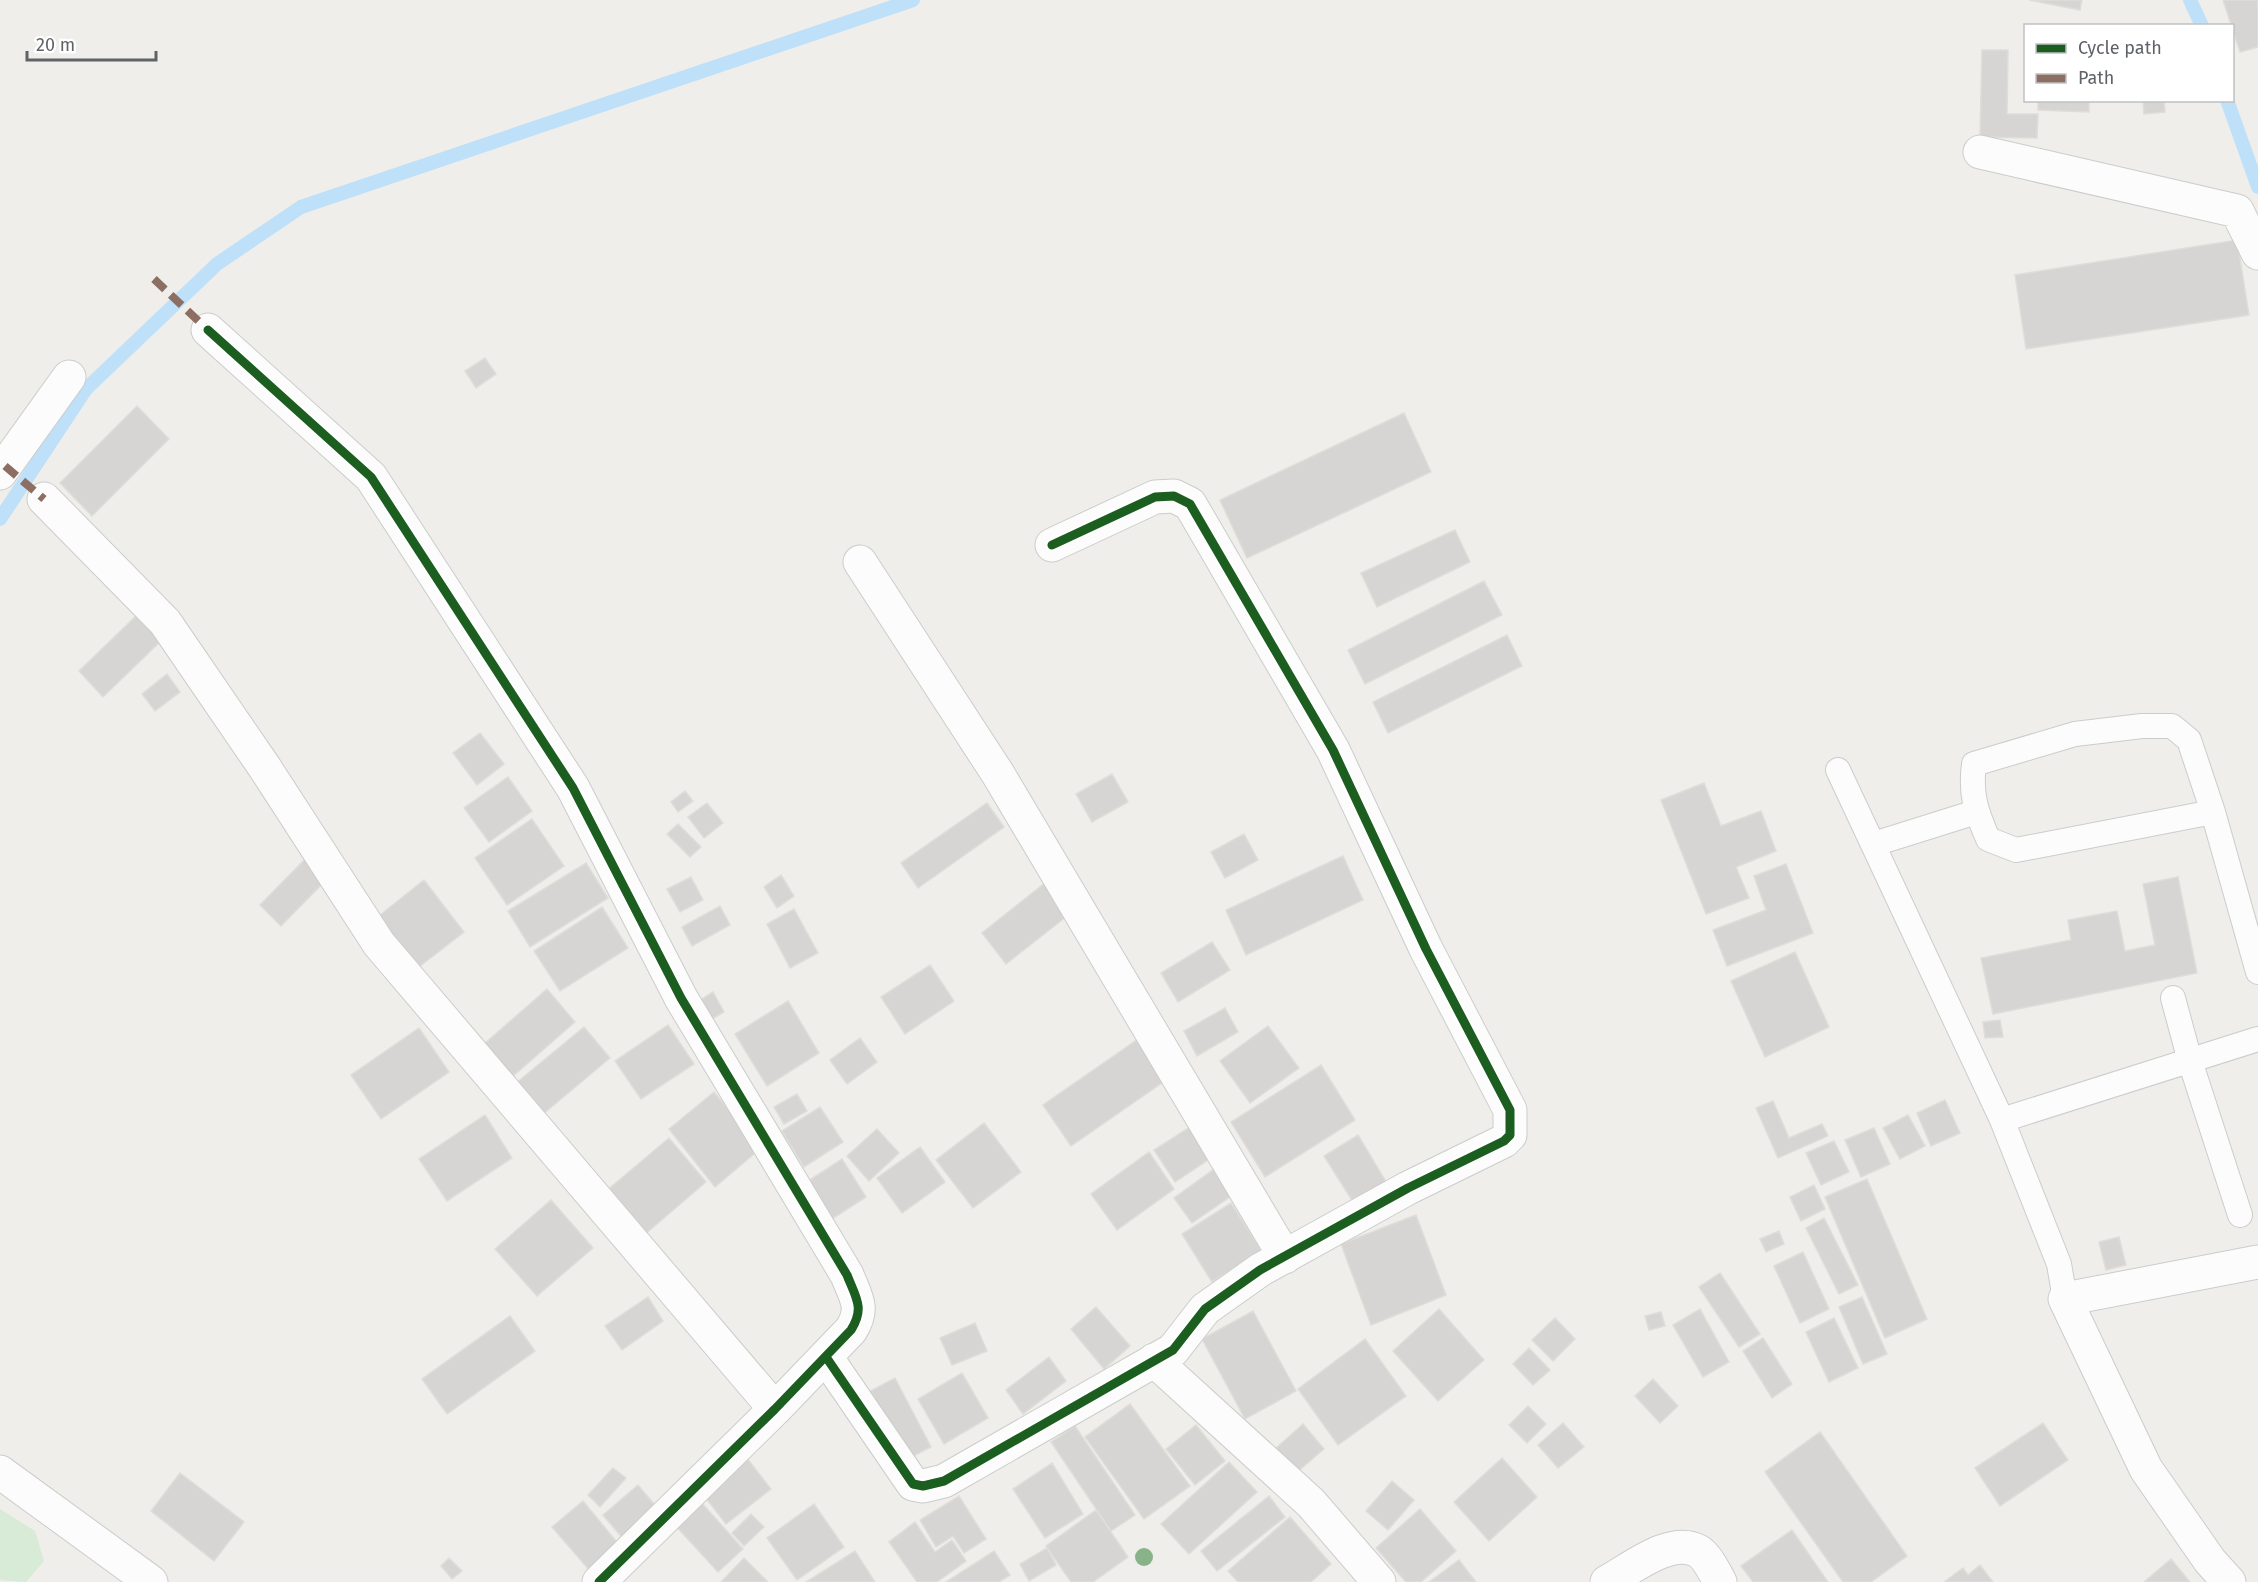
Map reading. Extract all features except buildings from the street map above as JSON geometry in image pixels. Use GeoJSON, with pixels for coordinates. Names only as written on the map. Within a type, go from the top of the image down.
{"type":"FeatureCollection","features":[{"type":"Feature","properties":{"kind":"street"},"geometry":{"type":"LineString","coordinates":[[1980,152],[2237,211],[2258,253]]}},
{"type":"Feature","properties":{"kind":"street"},"geometry":{"type":"LineString","coordinates":[[207,330],[371,477],[573,788],[681,998],[847,1275],[858,1302],[860,1316],[851,1330],[775,1409],[599,1582]]}},
{"type":"Feature","properties":{"kind":"street"},"geometry":{"type":"LineString","coordinates":[[0,473],[69,377]]}},
{"type":"Feature","properties":{"kind":"street"},"geometry":{"type":"LineString","coordinates":[[826,1357],[913,1484],[923,1486],[944,1481],[1173,1350],[1205,1309],[1260,1270],[1408,1188],[1504,1141],[1510,1135],[1510,1110],[1426,949],[1333,750],[1190,504],[1174,496],[1155,497],[1052,545]]}},
{"type":"Feature","properties":{"kind":"street"},"geometry":{"type":"LineString","coordinates":[[44,498],[165,622],[265,768],[379,944],[775,1409]]}},
{"type":"Feature","properties":{"kind":"street"},"geometry":{"type":"LineString","coordinates":[[860,562],[998,774],[1286,1257]]}},
{"type":"Feature","properties":{"kind":"street"},"geometry":{"type":"LineString","coordinates":[[2229,1582],[2210,1561],[2146,1469],[2065,1299],[2258,1262]]}},
{"type":"Feature","properties":{"kind":"street"},"geometry":{"type":"LineString","coordinates":[[1154,1360],[1311,1503],[1379,1582]]}},
{"type":"Feature","properties":{"kind":"street"},"geometry":{"type":"LineString","coordinates":[[0,1472],[151,1582]]}},
{"type":"Feature","properties":{"kind":"street"},"geometry":{"type":"LineString","coordinates":[[1607,1582],[1666,1550],[1686,1547],[1701,1552],[1720,1582]]}},
{"type":"Feature","properties":{"kind":"lane"},"geometry":{"type":"LineString","coordinates":[[2213,812],[2016,850],[1988,839],[1976,812],[1971,788],[1974,764],[2075,734],[2142,726],[2172,726],[2189,740],[2213,812],[2258,972]]}},
{"type":"Feature","properties":{"kind":"lane"},"geometry":{"type":"LineString","coordinates":[[1838,770],[2002,1120],[2059,1264],[2065,1299]]}},
{"type":"Feature","properties":{"kind":"lane"},"geometry":{"type":"LineString","coordinates":[[1874,844],[1976,812]]}},
{"type":"Feature","properties":{"kind":"lane"},"geometry":{"type":"LineString","coordinates":[[2173,998],[2190,1061],[2240,1215]]}},
{"type":"Feature","properties":{"kind":"lane"},"geometry":{"type":"LineString","coordinates":[[2002,1120],[2088,1091],[2258,1040]]}},
{"type":"Feature","properties":{"kind":"green space"},"geometry":{"type":"Polygon","coordinates":[[[0,1509],[35,1531],[44,1561],[26,1582],[0,1580],[0,1509]]]}},
{"type":"Feature","properties":{"kind":"waterway"},"geometry":{"type":"LineString","coordinates":[[0,519],[86,389],[217,264],[301,207],[913,0]]}},
{"type":"Feature","properties":{"kind":"waterway"},"geometry":{"type":"LineString","coordinates":[[2190,0],[2201,24]]}},
{"type":"Feature","properties":{"kind":"waterway"},"geometry":{"type":"LineString","coordinates":[[2228,102],[2258,187]]}},
{"type":"Feature","properties":{"kind":"marked path"},"geometry":{"type":"LineString","coordinates":[[154,279],[208,330]]}},
{"type":"Feature","properties":{"kind":"marked path"},"geometry":{"type":"LineString","coordinates":[[5,466],[44,499]]}},
{"type":"Feature","properties":{"kind":"cycle path"},"geometry":{"type":"LineString","coordinates":[[208,330],[371,477],[573,788],[681,998],[847,1275],[858,1303],[858,1315],[851,1330],[775,1409],[599,1582]]}},
{"type":"Feature","properties":{"kind":"cycle path"},"geometry":{"type":"LineString","coordinates":[[826,1357],[913,1484],[923,1486],[944,1481],[1173,1350],[1205,1309],[1260,1270],[1408,1188],[1504,1141],[1510,1135],[1510,1110],[1426,949],[1333,750],[1190,504],[1174,496],[1155,497],[1052,545]]}}]}
